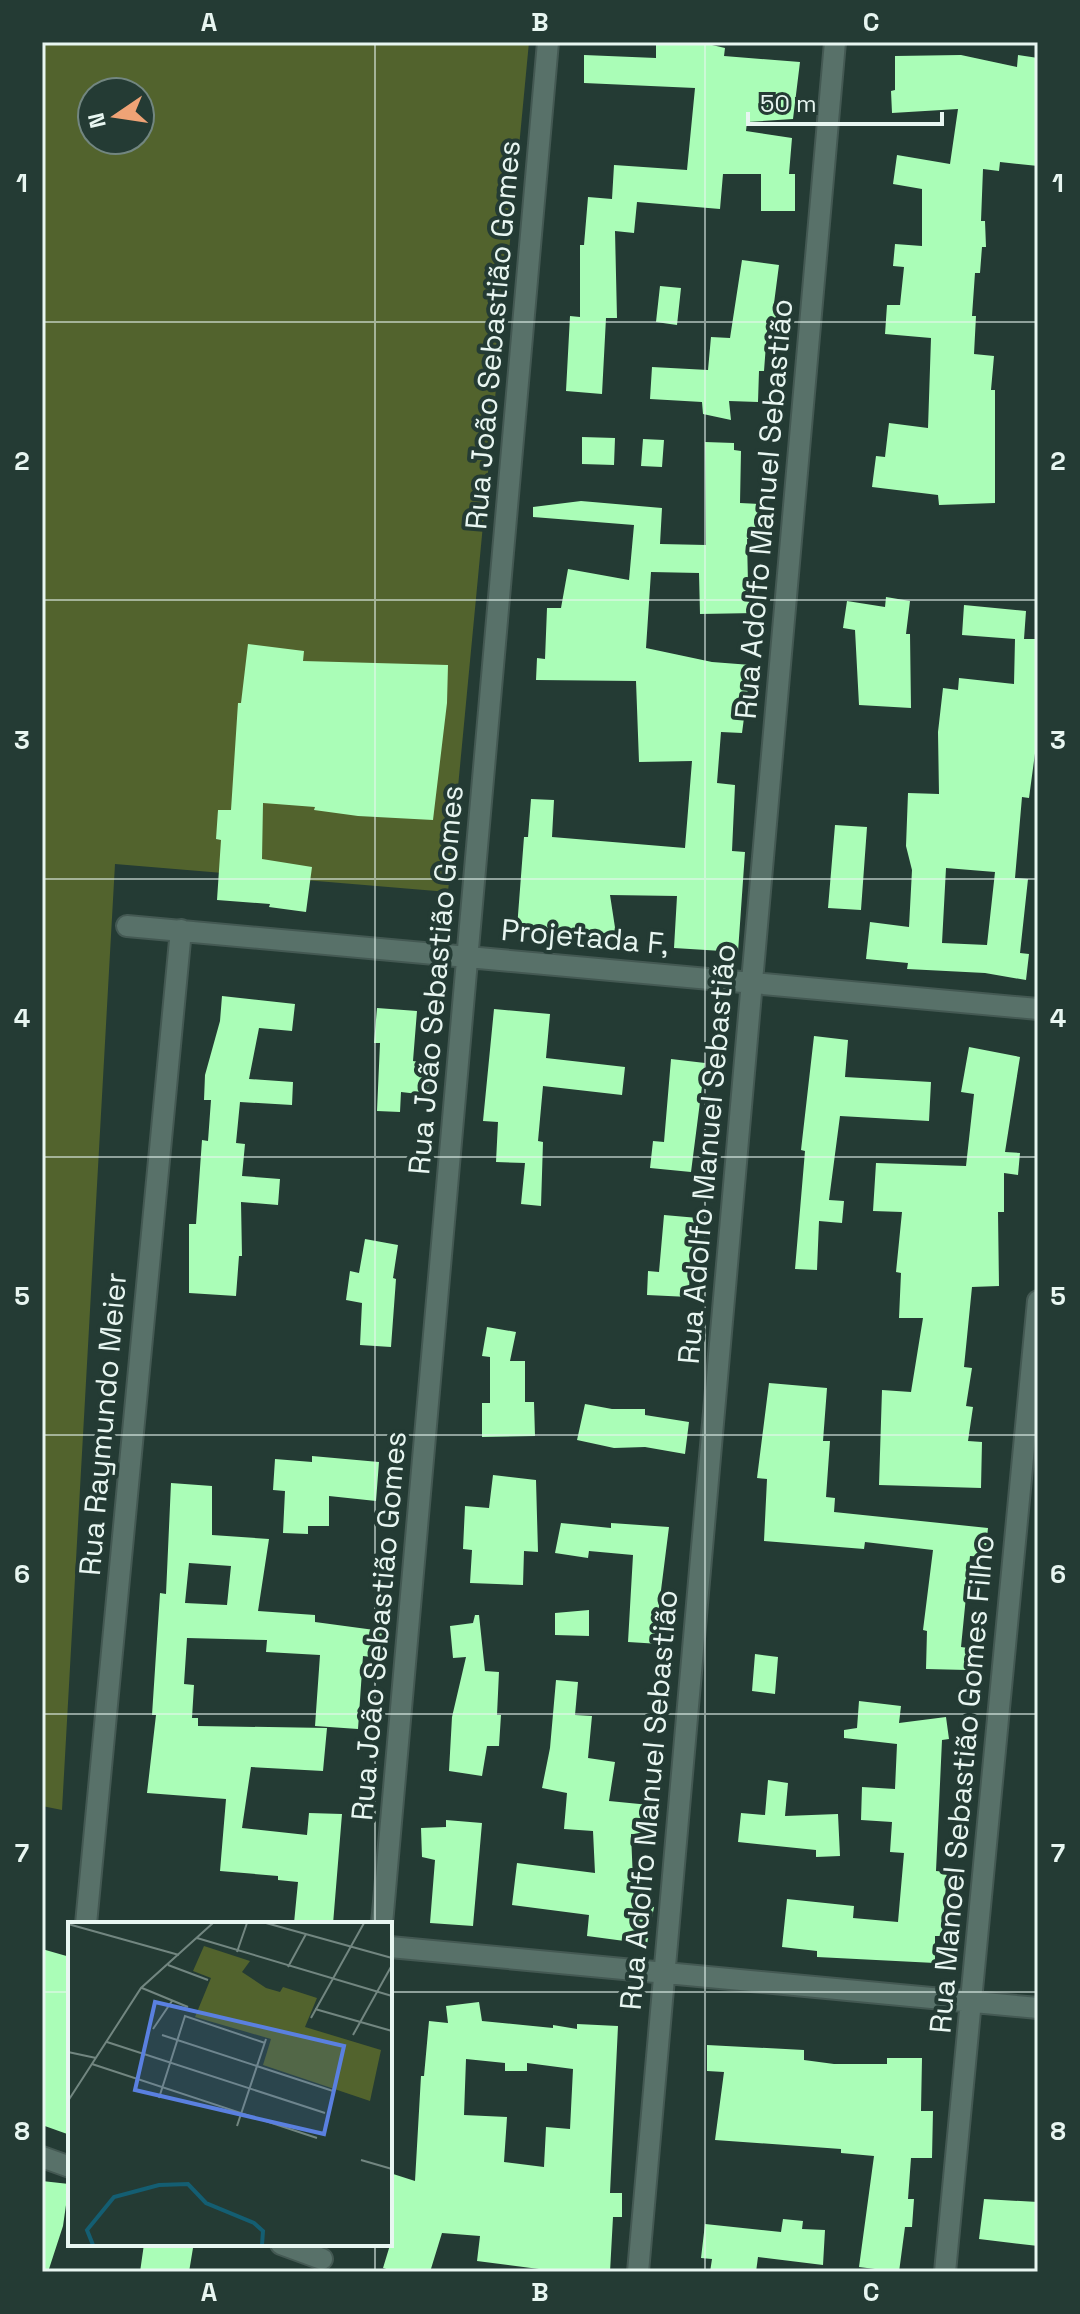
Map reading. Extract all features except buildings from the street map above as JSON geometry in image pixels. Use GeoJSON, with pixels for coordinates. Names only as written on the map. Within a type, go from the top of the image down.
{"type":"FeatureCollection","features":[{"type":"Feature","properties":{"kind":"street","name":"Rua João Sebastião Gomes"},"geometry":{"type":"LineString","coordinates":[[382,1922],[548,42]]}},
{"type":"Feature","properties":{"kind":"street","name":"Rua Adolfo Manuel Sebastião"},"geometry":{"type":"LineString","coordinates":[[638,2272],[835,42]]}},
{"type":"Feature","properties":{"kind":"street","name":"Projetada F,"},"geometry":{"type":"LineString","coordinates":[[127,926],[1038,1009]]}},
{"type":"Feature","properties":{"kind":"street","name":"Rua Raymundo Meier"},"geometry":{"type":"LineString","coordinates":[[86,1922],[181,930]]}},
{"type":"Feature","properties":{"kind":"street","name":"Rua Manoel Sebastião Gomes Filho"},"geometry":{"type":"LineString","coordinates":[[945,2272],[1038,1301]]}},
{"type":"Feature","properties":{"kind":"street"},"geometry":{"type":"LineString","coordinates":[[392,1947],[1038,2008]]}},
{"type":"Feature","properties":{"kind":"street"},"geometry":{"type":"LineString","coordinates":[[42,2157],[68,2166]]}},
{"type":"Feature","properties":{"kind":"street"},"geometry":{"type":"LineString","coordinates":[[286,2246],[322,2259]]}},
{"type":"Feature","properties":{"kind":"green space"},"geometry":{"type":"Polygon","coordinates":[[[42,42],[529,42],[448,892],[115,864],[62,1810],[42,1806],[42,42]]]}}]}
